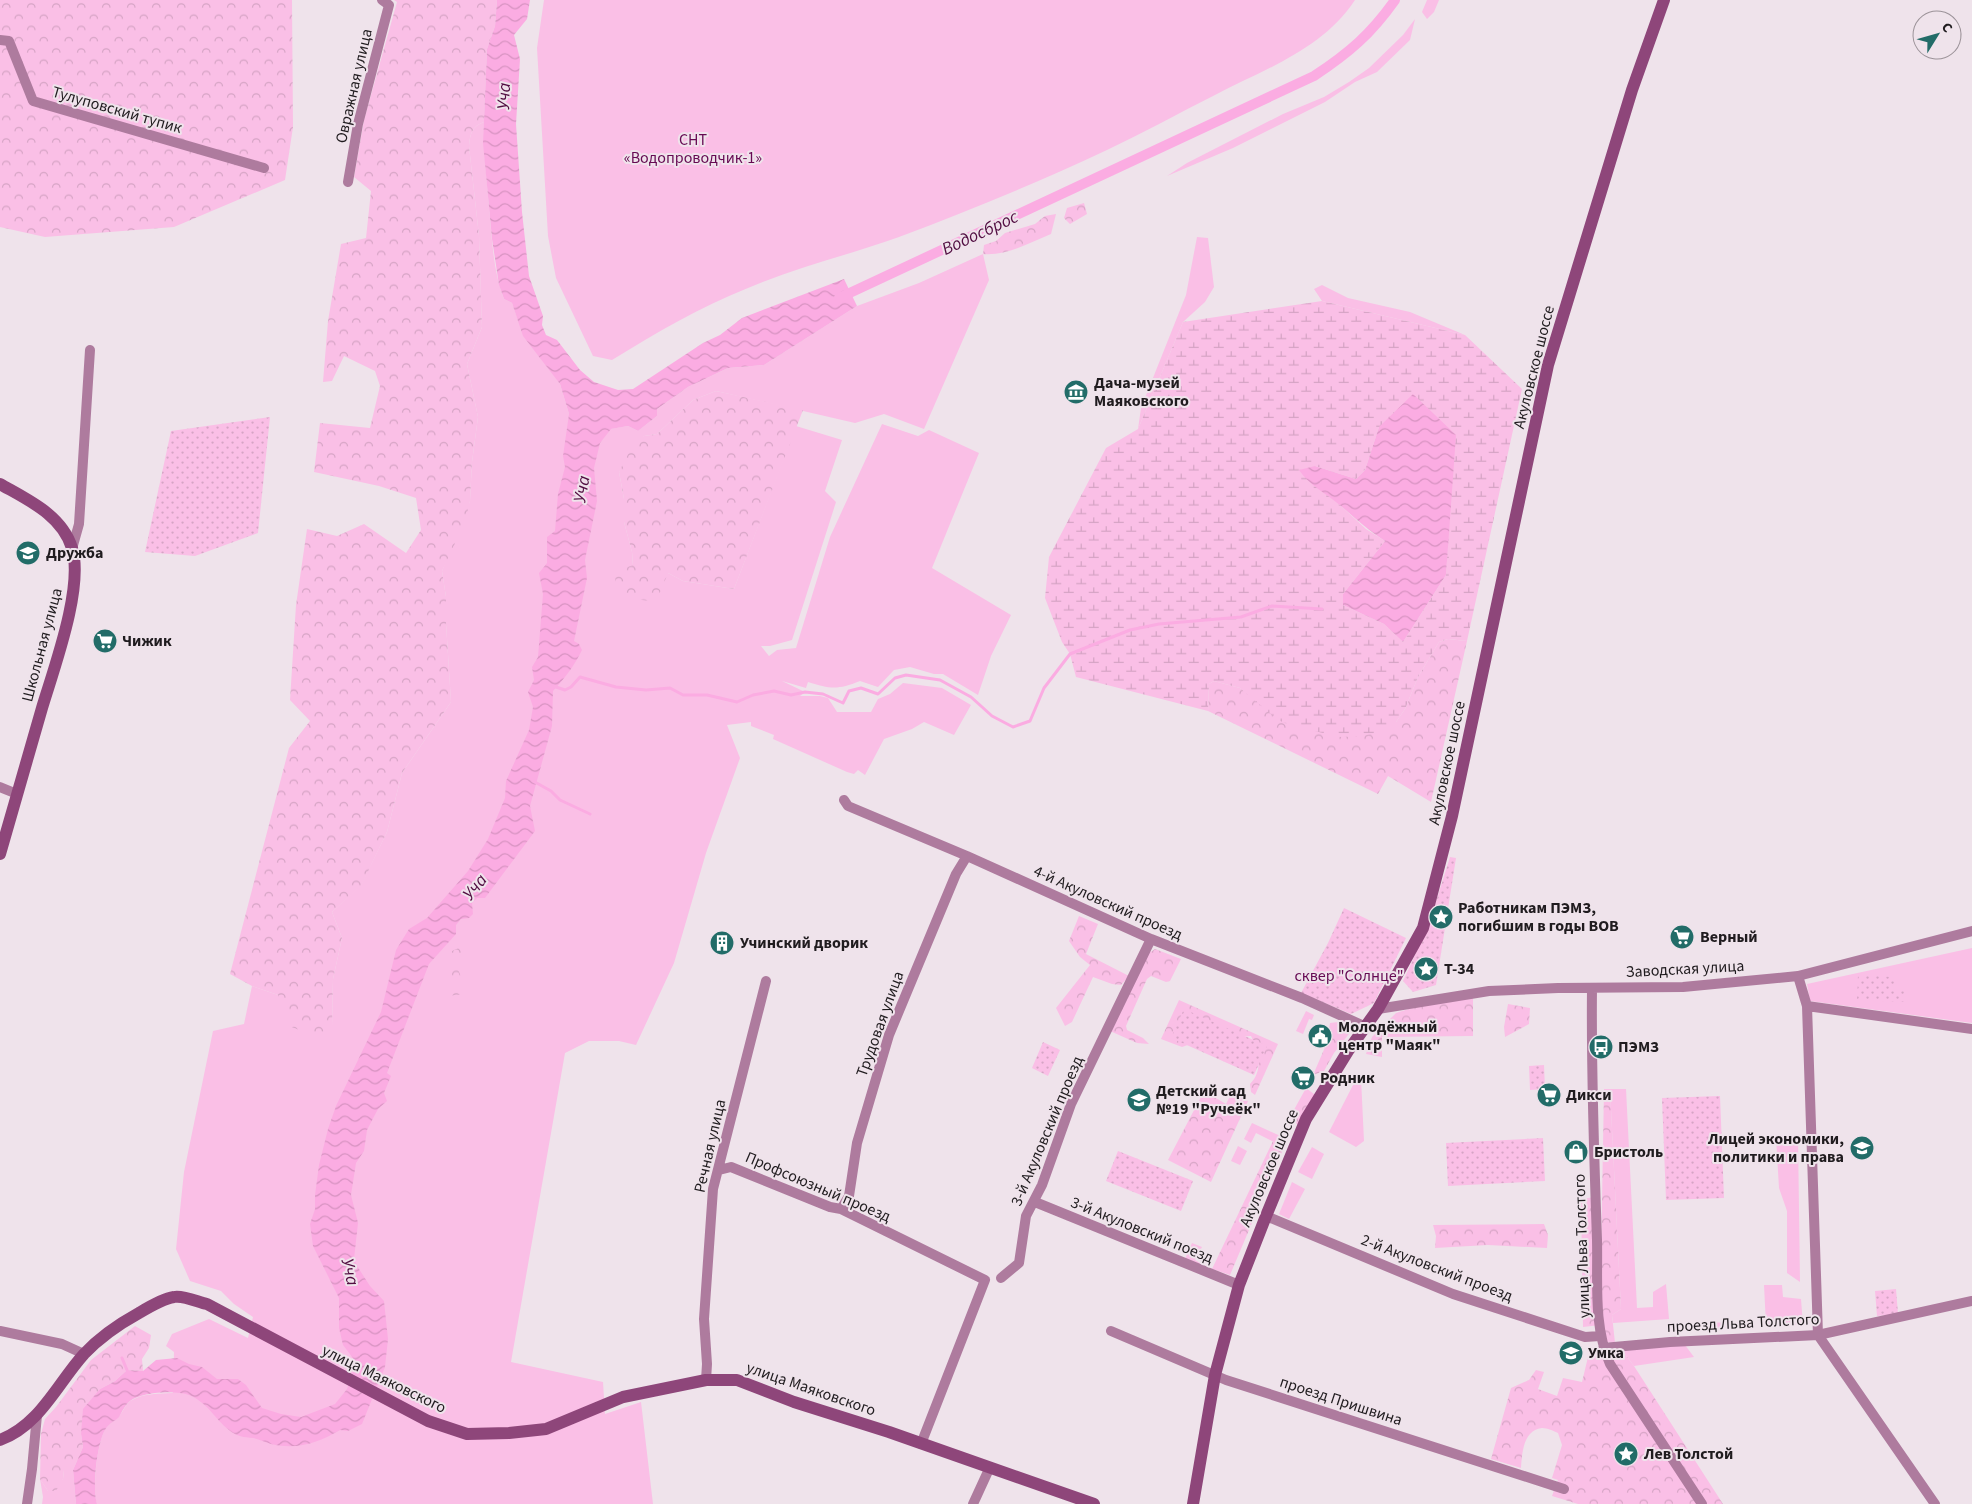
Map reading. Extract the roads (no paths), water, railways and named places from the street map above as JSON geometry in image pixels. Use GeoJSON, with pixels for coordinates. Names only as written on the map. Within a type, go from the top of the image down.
{"type":"FeatureCollection","features":[{"type":"Feature","properties":{"kind":"street","name":"Овражная улица"},"geometry":{"type":"LineString","coordinates":[[348,182],[358,124],[389,5],[382,0]]}},
{"type":"Feature","properties":{"kind":"street","name":"Акуловское шоссе"},"geometry":{"type":"LineString","coordinates":[[1193,1504],[1215,1374],[1239,1285],[1266,1216],[1306,1119],[1364,1026],[1378,1009],[1423,928],[1452,816],[1548,365],[1632,90],[1664,0]]}},
{"type":"Feature","properties":{"kind":"street","name":"Тулуповский тупик"},"geometry":{"type":"LineString","coordinates":[[0,40],[9,41],[33,101],[264,168]]}},
{"type":"Feature","properties":{"kind":"street","name":"Школьная улица"},"geometry":{"type":"LineString","coordinates":[[0,854],[72,599],[75,578],[72,549],[79,524],[90,350]]}},
{"type":"Feature","properties":{"kind":"street"},"geometry":{"type":"LineString","coordinates":[[0,484],[44,509],[64,530],[72,549]]}},
{"type":"Feature","properties":{"kind":"street"},"geometry":{"type":"LineString","coordinates":[[0,787],[17,794]]}},
{"type":"Feature","properties":{"kind":"street","name":"4-й Акуловский проезд"},"geometry":{"type":"LineString","coordinates":[[844,800],[848,806],[967,856],[1150,938],[1302,998],[1364,1026]]}},
{"type":"Feature","properties":{"kind":"street","name":"Трудовая улица"},"geometry":{"type":"LineString","coordinates":[[841,1209],[849,1196],[858,1143],[889,1035],[956,874],[967,856]]}},
{"type":"Feature","properties":{"kind":"street","name":"Заводская улица"},"geometry":{"type":"LineString","coordinates":[[1378,1009],[1489,990],[1683,987],[1798,976],[1972,931]]}},
{"type":"Feature","properties":{"kind":"street","name":"3-й Акуловский проезд"},"geometry":{"type":"LineString","coordinates":[[1001,1278],[1019,1262],[1026,1216],[1035,1202],[1071,1104],[1150,938]]}},
{"type":"Feature","properties":{"kind":"street"},"geometry":{"type":"LineString","coordinates":[[1798,976],[1807,1006],[1818,1335],[1935,1504]]}},
{"type":"Feature","properties":{"kind":"street","name":"Речная улица"},"geometry":{"type":"LineString","coordinates":[[706,1380],[707,1364],[704,1318],[713,1189],[766,981]]}},
{"type":"Feature","properties":{"kind":"street","name":"улица Льва Толстого"},"geometry":{"type":"LineString","coordinates":[[1592,988],[1595,1197],[1600,1336],[1610,1364],[1702,1504]]}},
{"type":"Feature","properties":{"kind":"street"},"geometry":{"type":"LineString","coordinates":[[1807,1006],[1972,1029]]}},
{"type":"Feature","properties":{"kind":"street","name":"Профсоюзный проезд"},"geometry":{"type":"LineString","coordinates":[[719,1170],[731,1166],[830,1207],[841,1209],[985,1280],[921,1444]]}},
{"type":"Feature","properties":{"kind":"street","name":"3-й Акуловский поезд"},"geometry":{"type":"LineString","coordinates":[[1035,1202],[1239,1285]]}},
{"type":"Feature","properties":{"kind":"street","name":"2-й Акуловский проезд"},"geometry":{"type":"LineString","coordinates":[[1266,1216],[1453,1294],[1585,1337],[1600,1336]]}},
{"type":"Feature","properties":{"kind":"street","name":"улица Маяковского"},"geometry":{"type":"LineString","coordinates":[[0,1440],[11,1436],[37,1415],[84,1354],[115,1326],[154,1304],[175,1296],[207,1304],[388,1401],[428,1421],[467,1434],[510,1433],[546,1429],[623,1398],[706,1380],[737,1380],[794,1402],[990,1467],[1094,1504]]}},
{"type":"Feature","properties":{"kind":"street","name":"проезд Льва Толстого"},"geometry":{"type":"LineString","coordinates":[[1603,1348],[1670,1342],[1818,1335],[1972,1301]]}},
{"type":"Feature","properties":{"kind":"street"},"geometry":{"type":"LineString","coordinates":[[0,1331],[62,1344],[84,1354]]}},
{"type":"Feature","properties":{"kind":"street","name":"проезд Пришвина"},"geometry":{"type":"LineString","coordinates":[[1111,1331],[1226,1380],[1564,1489]]}},
{"type":"Feature","properties":{"kind":"street"},"geometry":{"type":"LineString","coordinates":[[27,1504],[37,1415]]}},
{"type":"Feature","properties":{"kind":"street"},"geometry":{"type":"LineString","coordinates":[[974,1504],[990,1467]]}},
{"type":"Feature","properties":{"kind":"water","name":"Уча"},"geometry":{"type":"Polygon","coordinates":[[[497,0],[530,0],[527,19],[514,35],[520,59],[516,124],[522,212],[529,276],[543,316],[542,325],[546,335],[557,340],[580,370],[594,382],[618,390],[633,389],[703,343],[720,335],[742,318],[844,279],[857,306],[764,365],[728,368],[688,387],[657,409],[657,416],[638,431],[628,426],[611,429],[600,443],[594,468],[597,501],[585,560],[587,578],[574,641],[579,644],[582,650],[569,672],[553,691],[552,726],[530,806],[535,831],[485,898],[477,898],[472,903],[473,914],[469,918],[461,919],[456,925],[456,934],[429,964],[387,1073],[391,1076],[384,1093],[387,1101],[378,1109],[367,1130],[364,1151],[356,1163],[351,1195],[358,1223],[354,1259],[370,1286],[384,1301],[388,1339],[385,1367],[362,1424],[348,1431],[340,1430],[315,1442],[298,1446],[281,1446],[235,1434],[224,1426],[201,1402],[189,1395],[167,1392],[142,1396],[128,1403],[119,1417],[106,1428],[102,1437],[95,1477],[97,1504],[76,1504],[73,1470],[83,1447],[81,1434],[83,1409],[100,1389],[115,1381],[127,1370],[143,1371],[156,1360],[177,1358],[189,1364],[202,1367],[217,1379],[238,1379],[246,1385],[262,1408],[281,1414],[301,1417],[335,1404],[347,1389],[356,1362],[343,1345],[339,1328],[339,1298],[313,1246],[310,1224],[315,1209],[319,1165],[336,1106],[381,1012],[396,950],[409,929],[427,918],[468,871],[488,839],[505,798],[506,781],[529,730],[533,707],[528,692],[534,680],[532,667],[538,657],[543,594],[539,573],[547,563],[547,537],[555,531],[558,494],[565,467],[563,456],[569,414],[560,384],[523,336],[512,303],[504,299],[499,285],[492,239],[483,143],[487,49],[495,26],[497,0]]]}},
{"type":"Feature","properties":{"kind":"water"},"geometry":{"type":"Polygon","coordinates":[[[1413,394],[1456,435],[1446,575],[1403,642],[1384,624],[1343,605],[1343,594],[1385,541],[1313,485],[1299,470],[1315,466],[1356,479],[1365,470],[1379,427],[1413,394]]]}},
{"type":"Feature","properties":{"kind":"waterway","name":"Водосброс"},"geometry":{"type":"LineString","coordinates":[[839,298],[1314,76],[1359,42],[1395,0]]}},
{"type":"Feature","properties":{"kind":"waterway"},"geometry":{"type":"LineString","coordinates":[[553,686],[565,690],[571,687],[580,677],[616,687],[646,690],[670,688],[683,695],[707,695],[737,702],[753,695],[774,691],[791,695],[805,692],[823,694],[843,703],[849,691],[861,688],[878,694],[895,678],[906,675],[940,680],[971,697],[992,716],[1013,727],[1030,721],[1044,688],[1070,654],[1130,630],[1159,624],[1241,617],[1272,606],[1322,609]]}},
{"type":"Feature","properties":{"kind":"waterway"},"geometry":{"type":"LineString","coordinates":[[533,781],[551,791],[560,800],[590,814]]}},
{"type":"Feature","properties":{"kind":"waterway"},"geometry":{"type":"LineString","coordinates":[[122,1358],[127,1370]]}},
{"type":"Feature","properties":{"kind":"place","name":"Дача-музей Маяковского"},"geometry":{"type":"Point","coordinates":[1076,392]}},
{"type":"Feature","properties":{"kind":"place","name":"Дружба"},"geometry":{"type":"Point","coordinates":[28,553]}},
{"type":"Feature","properties":{"kind":"place","name":"Чижик"},"geometry":{"type":"Point","coordinates":[105,641]}},
{"type":"Feature","properties":{"kind":"place","name":"Работникам ПЭМЗ, погибшим в годы ВОВ"},"geometry":{"type":"Point","coordinates":[1441,917]}},
{"type":"Feature","properties":{"kind":"place","name":"Верный"},"geometry":{"type":"Point","coordinates":[1682,937]}},
{"type":"Feature","properties":{"kind":"place","name":"Учинский дворик"},"geometry":{"type":"Point","coordinates":[722,943]}},
{"type":"Feature","properties":{"kind":"place","name":"Т-34"},"geometry":{"type":"Point","coordinates":[1426,969]}},
{"type":"Feature","properties":{"kind":"place","name":"Молодёжный центр \"Маяк\""},"geometry":{"type":"Point","coordinates":[1320,1036]}},
{"type":"Feature","properties":{"kind":"place","name":"ПЭМЗ"},"geometry":{"type":"Point","coordinates":[1601,1047]}},
{"type":"Feature","properties":{"kind":"place","name":"Родник"},"geometry":{"type":"Point","coordinates":[1303,1078]}},
{"type":"Feature","properties":{"kind":"place","name":"Дикси"},"geometry":{"type":"Point","coordinates":[1549,1095]}},
{"type":"Feature","properties":{"kind":"place","name":"Детский сад №19 \"Ручеёк\""},"geometry":{"type":"Point","coordinates":[1139,1100]}},
{"type":"Feature","properties":{"kind":"place","name":"Лицей экономики, политики и права"},"geometry":{"type":"Point","coordinates":[1862,1148]}},
{"type":"Feature","properties":{"kind":"place","name":"Бристоль"},"geometry":{"type":"Point","coordinates":[1576,1152]}},
{"type":"Feature","properties":{"kind":"place","name":"Умка"},"geometry":{"type":"Point","coordinates":[1571,1353]}},
{"type":"Feature","properties":{"kind":"place","name":"Лев Толстой"},"geometry":{"type":"Point","coordinates":[1626,1454]}},
{"type":"Feature","properties":{"kind":"park label","name":"СНТ «Водопроводчик-1»"},"geometry":{"type":"Point","coordinates":[693,149]}},
{"type":"Feature","properties":{"kind":"park label","name":"сквер \"Солнце\""},"geometry":{"type":"Point","coordinates":[1349,976]}}]}
